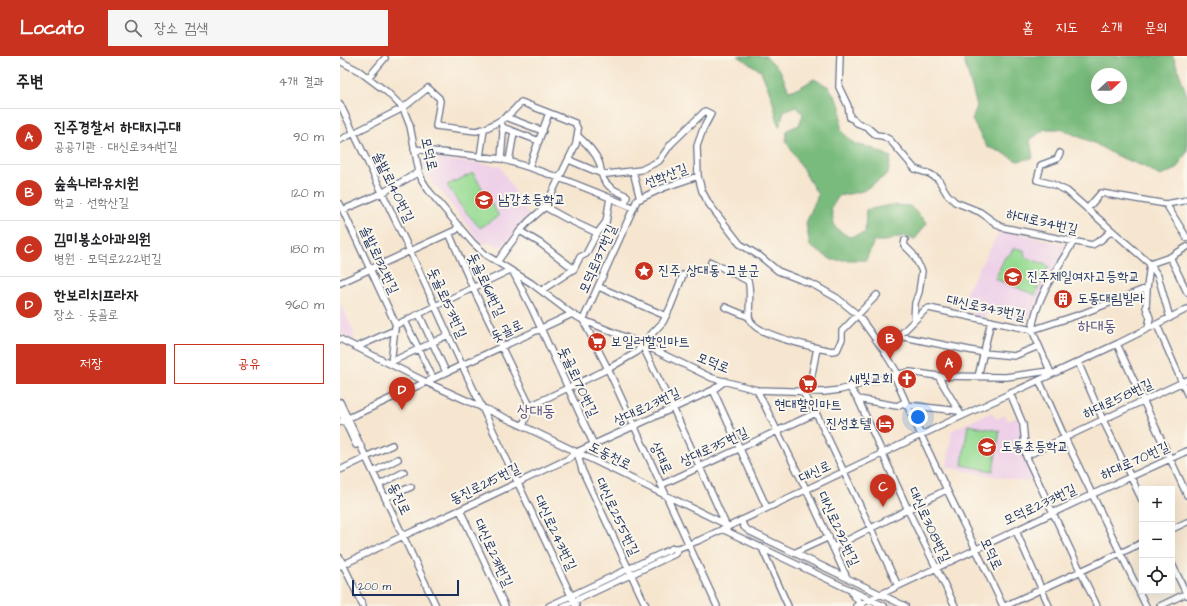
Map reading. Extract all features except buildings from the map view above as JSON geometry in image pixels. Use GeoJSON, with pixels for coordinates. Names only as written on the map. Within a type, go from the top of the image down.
{"type":"FeatureCollection","features":[{"type":"Feature","properties":{"kind":"street","name":"하대로34번길"},"geometry":{"type":"LineString","coordinates":[[840,56],[839,87],[848,106],[850,118],[867,127],[876,135],[890,140],[915,169],[930,174],[938,180],[947,194],[955,202],[980,212],[1001,227],[1092,245],[1101,240],[1111,230]]}},
{"type":"Feature","properties":{"kind":"street"},"geometry":{"type":"LineString","coordinates":[[368,78],[385,57]]}},
{"type":"Feature","properties":{"kind":"street","name":"모덕로"},"geometry":{"type":"LineString","coordinates":[[340,61],[368,78],[387,92],[403,108],[410,126],[422,180],[429,191],[477,247],[497,262],[542,290],[572,314],[642,344],[712,378],[756,390],[832,391],[896,375],[906,403],[946,490],[1004,606]]}},
{"type":"Feature","properties":{"kind":"street"},"geometry":{"type":"LineString","coordinates":[[340,140],[403,108],[428,88],[439,98],[440,101],[436,126],[476,132],[500,121],[513,112],[521,102],[575,123],[578,130],[576,144],[545,207],[520,231],[497,262]]}},
{"type":"Feature","properties":{"kind":"street","name":"솔밭로140번길"},"geometry":{"type":"LineString","coordinates":[[340,104],[410,251]]}},
{"type":"Feature","properties":{"kind":"street"},"geometry":{"type":"LineString","coordinates":[[569,160],[600,173],[607,174],[641,170],[659,161],[671,144],[705,111],[711,114],[703,129],[697,146],[698,176]]}},
{"type":"Feature","properties":{"kind":"street"},"geometry":{"type":"LineString","coordinates":[[530,167],[549,113]]}},
{"type":"Feature","properties":{"kind":"street"},"geometry":{"type":"LineString","coordinates":[[506,117],[543,131]]}},
{"type":"Feature","properties":{"kind":"street"},"geometry":{"type":"LineString","coordinates":[[500,121],[502,127],[501,159]]}},
{"type":"Feature","properties":{"kind":"street"},"geometry":{"type":"LineString","coordinates":[[502,127],[539,141]]}},
{"type":"Feature","properties":{"kind":"street"},"geometry":{"type":"LineString","coordinates":[[480,157],[484,129]]}},
{"type":"Feature","properties":{"kind":"street"},"geometry":{"type":"LineString","coordinates":[[509,161],[514,132]]}},
{"type":"Feature","properties":{"kind":"street"},"geometry":{"type":"LineString","coordinates":[[578,136],[587,143],[593,152],[599,163],[600,173],[608,185],[627,196],[625,204]]}},
{"type":"Feature","properties":{"kind":"street"},"geometry":{"type":"LineString","coordinates":[[414,149],[509,161],[560,178],[634,208]]}},
{"type":"Feature","properties":{"kind":"street","name":"하대로34번길"},"geometry":{"type":"LineString","coordinates":[[1060,153],[1057,159],[1041,165],[1037,180],[1052,184],[1067,191],[1150,264]]}},
{"type":"Feature","properties":{"kind":"street"},"geometry":{"type":"LineString","coordinates":[[633,171],[640,199]]}},
{"type":"Feature","properties":{"kind":"street"},"geometry":{"type":"LineString","coordinates":[[343,210],[382,193],[419,172]]}},
{"type":"Feature","properties":{"kind":"street","name":"선학산길"},"geometry":{"type":"LineString","coordinates":[[634,208],[637,200],[663,188],[698,176],[702,191],[709,204],[740,244],[761,257],[778,271],[814,285],[837,298],[858,315],[884,351],[896,375]]}},
{"type":"Feature","properties":{"kind":"street","name":"하대로34번길"},"geometry":{"type":"LineString","coordinates":[[1087,209],[1101,193],[1166,204]]}},
{"type":"Feature","properties":{"kind":"street"},"geometry":{"type":"LineString","coordinates":[[542,290],[574,269],[580,257],[586,254],[597,234],[606,222],[610,198]]}},
{"type":"Feature","properties":{"kind":"street"},"geometry":{"type":"LineString","coordinates":[[1187,199],[1166,204],[1187,238]]}},
{"type":"Feature","properties":{"kind":"street","name":"솔밭로132번길"},"geometry":{"type":"LineString","coordinates":[[340,204],[395,327]]}},
{"type":"Feature","properties":{"kind":"street"},"geometry":{"type":"LineString","coordinates":[[545,207],[597,234]]}},
{"type":"Feature","properties":{"kind":"street","name":"모덕로137번길"},"geometry":{"type":"LineString","coordinates":[[583,320],[634,208]]}},
{"type":"Feature","properties":{"kind":"street"},"geometry":{"type":"LineString","coordinates":[[340,283],[456,230],[458,225]]}},
{"type":"Feature","properties":{"kind":"street"},"geometry":{"type":"LineString","coordinates":[[520,231],[540,243],[574,269]]}},
{"type":"Feature","properties":{"kind":"street","name":"돗골로161번길"},"geometry":{"type":"LineString","coordinates":[[449,233],[530,406]]}},
{"type":"Feature","properties":{"kind":"street"},"geometry":{"type":"LineString","coordinates":[[884,351],[914,320],[915,303],[919,292],[922,271],[913,254],[904,245],[906,240]]}},
{"type":"Feature","properties":{"kind":"street"},"geometry":{"type":"LineString","coordinates":[[1074,241],[1038,305],[1034,316],[1032,330],[1084,313],[1147,288]]}},
{"type":"Feature","properties":{"kind":"street"},"geometry":{"type":"LineString","coordinates":[[1150,264],[1170,257],[1187,247]]}},
{"type":"Feature","properties":{"kind":"street","name":"돗골로153번길"},"geometry":{"type":"LineString","coordinates":[[410,251],[462,365]]}},
{"type":"Feature","properties":{"kind":"street"},"geometry":{"type":"LineString","coordinates":[[1170,257],[1187,292]]}},
{"type":"Feature","properties":{"kind":"street"},"geometry":{"type":"LineString","coordinates":[[711,262],[748,281],[750,287],[748,296],[749,317],[752,323],[759,329],[775,336],[835,352],[842,340],[842,331],[877,294]]}},
{"type":"Feature","properties":{"kind":"street"},"geometry":{"type":"LineString","coordinates":[[1148,328],[1150,318],[1146,307],[1150,264]]}},
{"type":"Feature","properties":{"kind":"street"},"geometry":{"type":"LineString","coordinates":[[1150,264],[1158,276],[1170,318]]}},
{"type":"Feature","properties":{"kind":"street"},"geometry":{"type":"LineString","coordinates":[[357,347],[419,314],[512,271]]}},
{"type":"Feature","properties":{"kind":"street","name":"돗골로"},"geometry":{"type":"LineString","coordinates":[[512,271],[541,328]]}},
{"type":"Feature","properties":{"kind":"street"},"geometry":{"type":"LineString","coordinates":[[523,426],[530,406],[608,369],[637,352],[642,344],[663,322],[683,275]]}},
{"type":"Feature","properties":{"kind":"street"},"geometry":{"type":"LineString","coordinates":[[599,287],[666,316]]}},
{"type":"Feature","properties":{"kind":"street"},"geometry":{"type":"LineString","coordinates":[[725,307],[749,317]]}},
{"type":"Feature","properties":{"kind":"street","name":"대신로343번길"},"geometry":{"type":"LineString","coordinates":[[914,320],[929,308],[1032,330],[1050,373]]}},
{"type":"Feature","properties":{"kind":"street","name":"대신로"},"geometry":{"type":"LineString","coordinates":[[549,606],[672,548],[679,548],[689,544],[806,490],[921,434],[960,413],[1040,380],[1050,373],[1117,344],[1187,309]]}},
{"type":"Feature","properties":{"kind":"street"},"geometry":{"type":"LineString","coordinates":[[419,314],[446,372]]}},
{"type":"Feature","properties":{"kind":"street","name":"돗골로"},"geometry":{"type":"LineString","coordinates":[[344,420],[572,314]]}},
{"type":"Feature","properties":{"kind":"street","name":"상대로"},"geometry":{"type":"LineString","coordinates":[[583,320],[608,369],[717,606]]}},
{"type":"Feature","properties":{"kind":"street"},"geometry":{"type":"LineString","coordinates":[[405,321],[433,378]]}},
{"type":"Feature","properties":{"kind":"street"},"geometry":{"type":"LineString","coordinates":[[978,377],[991,321]]}},
{"type":"Feature","properties":{"kind":"street"},"geometry":{"type":"LineString","coordinates":[[1157,325],[1184,382],[1187,394]]}},
{"type":"Feature","properties":{"kind":"street"},"geometry":{"type":"LineString","coordinates":[[391,363],[395,327]]}},
{"type":"Feature","properties":{"kind":"street","name":"돗골로170번길"},"geometry":{"type":"LineString","coordinates":[[541,328],[594,445]]}},
{"type":"Feature","properties":{"kind":"street"},"geometry":{"type":"LineString","coordinates":[[391,363],[448,335]]}},
{"type":"Feature","properties":{"kind":"street"},"geometry":{"type":"LineString","coordinates":[[899,336],[984,353],[1014,356],[1039,346]]}},
{"type":"Feature","properties":{"kind":"street","name":"도동천로"},"geometry":{"type":"LineString","coordinates":[[340,340],[391,363],[426,382],[577,452],[726,527],[742,538],[884,606]]}},
{"type":"Feature","properties":{"kind":"street"},"geometry":{"type":"LineString","coordinates":[[642,344],[673,408],[726,527]]}},
{"type":"Feature","properties":{"kind":"street"},"geometry":{"type":"LineString","coordinates":[[1117,344],[1187,495]]}},
{"type":"Feature","properties":{"kind":"street"},"geometry":{"type":"LineString","coordinates":[[809,390],[817,348]]}},
{"type":"Feature","properties":{"kind":"street"},"geometry":{"type":"LineString","coordinates":[[1078,362],[1103,420],[1139,494]]}},
{"type":"Feature","properties":{"kind":"street"},"geometry":{"type":"LineString","coordinates":[[462,365],[518,482]]}},
{"type":"Feature","properties":{"kind":"street"},"geometry":{"type":"LineString","coordinates":[[896,375],[910,372],[938,376],[1006,377],[1050,373]]}},
{"type":"Feature","properties":{"kind":"street"},"geometry":{"type":"LineString","coordinates":[[938,376],[960,413]]}},
{"type":"Feature","properties":{"kind":"street"},"geometry":{"type":"LineString","coordinates":[[1040,380],[1065,438],[1146,606]]}},
{"type":"Feature","properties":{"kind":"street","name":"상대로23번길"},"geometry":{"type":"LineString","coordinates":[[577,452],[713,390],[725,381]]}},
{"type":"Feature","properties":{"kind":"street","name":"하대로58번길"},"geometry":{"type":"LineString","coordinates":[[1026,456],[1184,382]]}},
{"type":"Feature","properties":{"kind":"street","name":"대신로308번길"},"geometry":{"type":"LineString","coordinates":[[849,387],[858,398],[908,510],[955,606]]}},
{"type":"Feature","properties":{"kind":"street"},"geometry":{"type":"LineString","coordinates":[[713,390],[767,508]]}},
{"type":"Feature","properties":{"kind":"street","name":"대신로292번길"},"geometry":{"type":"LineString","coordinates":[[756,390],[778,431],[834,547],[847,578]]}},
{"type":"Feature","properties":{"kind":"street"},"geometry":{"type":"LineString","coordinates":[[802,391],[816,413],[898,586]]}},
{"type":"Feature","properties":{"kind":"street"},"geometry":{"type":"LineString","coordinates":[[1010,393],[1023,424],[1026,456],[1097,606]]}},
{"type":"Feature","properties":{"kind":"street"},"geometry":{"type":"LineString","coordinates":[[858,398],[897,406],[906,403],[960,413]]}},
{"type":"Feature","properties":{"kind":"street","name":"동진로"},"geometry":{"type":"LineString","coordinates":[[340,402],[344,420]]}},
{"type":"Feature","properties":{"kind":"street","name":"동진로"},"geometry":{"type":"LineString","coordinates":[[340,411],[436,606]]}},
{"type":"Feature","properties":{"kind":"street","name":"상대로35번길"},"geometry":{"type":"LineString","coordinates":[[661,485],[816,413]]}},
{"type":"Feature","properties":{"kind":"street"},"geometry":{"type":"LineString","coordinates":[[340,470],[392,445]]}},
{"type":"Feature","properties":{"kind":"street","name":"하대로70번길"},"geometry":{"type":"LineString","coordinates":[[1093,494],[1187,451]]}},
{"type":"Feature","properties":{"kind":"street","name":"동진로215번길"},"geometry":{"type":"LineString","coordinates":[[342,566],[401,536],[568,459],[577,452]]}},
{"type":"Feature","properties":{"kind":"street","name":"대신로255번길"},"geometry":{"type":"LineString","coordinates":[[577,452],[582,470],[646,606]]}},
{"type":"Feature","properties":{"kind":"street","name":"동진로"},"geometry":{"type":"LineString","coordinates":[[364,458],[373,472],[385,498],[432,606]]}},
{"type":"Feature","properties":{"kind":"street"},"geometry":{"type":"LineString","coordinates":[[373,472],[398,459]]}},
{"type":"Feature","properties":{"kind":"street"},"geometry":{"type":"LineString","coordinates":[[379,485],[404,472]]}},
{"type":"Feature","properties":{"kind":"street","name":"대신로243번길"},"geometry":{"type":"LineString","coordinates":[[518,482],[575,604]]}},
{"type":"Feature","properties":{"kind":"street"},"geometry":{"type":"LineString","coordinates":[[385,498],[411,487]]}},
{"type":"Feature","properties":{"kind":"street"},"geometry":{"type":"LineString","coordinates":[[834,547],[946,490]]}},
{"type":"Feature","properties":{"kind":"street","name":"모덕로233번길"},"geometry":{"type":"LineString","coordinates":[[860,605],[976,548],[1016,531],[1093,494]]}},
{"type":"Feature","properties":{"kind":"street","name":"대신로231번길"},"geometry":{"type":"LineString","coordinates":[[460,510],[505,606]]}},
{"type":"Feature","properties":{"kind":"street"},"geometry":{"type":"LineString","coordinates":[[741,520],[744,527],[747,529],[905,606]]}},
{"type":"Feature","properties":{"kind":"street"},"geometry":{"type":"LineString","coordinates":[[1175,528],[1187,522]]}},
{"type":"Feature","properties":{"kind":"street"},"geometry":{"type":"LineString","coordinates":[[742,538],[741,534],[747,529]]}},
{"type":"Feature","properties":{"kind":"street"},"geometry":{"type":"LineString","coordinates":[[1016,531],[1050,606]]}},
{"type":"Feature","properties":{"kind":"street"},"geometry":{"type":"LineString","coordinates":[[794,553],[829,537]]}},
{"type":"Feature","properties":{"kind":"street"},"geometry":{"type":"LineString","coordinates":[[1004,606],[1139,545]]}},
{"type":"Feature","properties":{"kind":"street","name":"대신로"},"geometry":{"type":"LineString","coordinates":[[564,606],[575,604],[631,574],[675,554],[679,548]]}},
{"type":"Feature","properties":{"kind":"street"},"geometry":{"type":"LineString","coordinates":[[762,548],[788,606]]}},
{"type":"Feature","properties":{"kind":"street"},"geometry":{"type":"LineString","coordinates":[[340,558],[342,566],[363,606]]}},
{"type":"Feature","properties":{"kind":"street"},"geometry":{"type":"LineString","coordinates":[[1160,606],[1187,594],[1175,570]]}},
{"type":"Feature","properties":{"kind":"street"},"geometry":{"type":"LineString","coordinates":[[862,595],[867,594],[868,588]]}},
{"type":"Feature","properties":{"kind":"street"},"geometry":{"type":"LineString","coordinates":[[852,592],[860,605]]}},
{"type":"Feature","properties":{"kind":"street"},"geometry":{"type":"LineString","coordinates":[[884,606],[885,600],[890,598]]}},
{"type":"Feature","properties":{"kind":"shaded area","name":"남강초등학교"},"geometry":{"type":"Polygon","coordinates":[[[421,157],[500,166],[529,216],[503,247],[489,243],[482,244],[439,189],[433,184],[421,157]]]}},
{"type":"Feature","properties":{"kind":"shaded area","name":"진주제일여자고등학교"},"geometry":{"type":"Polygon","coordinates":[[[1001,229],[1068,247],[1029,318],[1011,319],[986,312],[984,318],[972,317],[974,308],[959,304],[1001,229]]]}},
{"type":"Feature","properties":{"kind":"shaded area"},"geometry":{"type":"Polygon","coordinates":[[[340,302],[353,330],[355,341],[340,334],[340,302]]]}},
{"type":"Feature","properties":{"kind":"shaded area","name":"도동초등학교"},"geometry":{"type":"Polygon","coordinates":[[[992,412],[996,419],[1005,415],[1008,421],[1017,417],[1021,425],[1032,478],[1024,482],[947,467],[952,430],[992,412]]]}},
{"type":"Feature","properties":{"kind":"green space"},"geometry":{"type":"Polygon","coordinates":[[[738,56],[766,56],[780,70],[789,91],[799,88],[814,79],[829,87],[841,107],[841,131],[855,144],[872,148],[891,157],[888,174],[863,191],[839,196],[831,208],[835,228],[849,237],[865,233],[866,210],[890,205],[910,206],[927,223],[915,239],[904,236],[886,241],[874,241],[866,260],[832,260],[810,246],[806,223],[818,195],[786,141],[787,130],[799,125],[803,114],[796,106],[784,111],[779,127],[772,98],[761,71],[738,56]]]}},
{"type":"Feature","properties":{"kind":"green space"},"geometry":{"type":"Polygon","coordinates":[[[965,56],[1173,56],[1187,95],[1187,151],[1177,169],[1160,176],[1145,167],[1115,155],[1096,144],[1061,129],[1045,129],[1030,140],[1033,158],[1017,161],[1002,152],[987,147],[972,120],[977,106],[964,60],[965,56]]]}},
{"type":"Feature","properties":{"kind":"green space"},"geometry":{"type":"Polygon","coordinates":[[[473,173],[499,216],[480,228],[460,205],[447,185],[473,173]]]}},
{"type":"Feature","properties":{"kind":"green space"},"geometry":{"type":"Polygon","coordinates":[[[1014,248],[1024,250],[1025,257],[1049,266],[1035,295],[995,279],[1005,257],[1009,255],[1014,248]]]}},
{"type":"Feature","properties":{"kind":"green space"},"geometry":{"type":"Polygon","coordinates":[[[968,425],[1000,431],[993,471],[962,465],[968,425]]]}},
{"type":"Feature","properties":{"kind":"waterway"},"geometry":{"type":"LineString","coordinates":[[745,533],[843,581]]}},
{"type":"Feature","properties":{"kind":"waterway"},"geometry":{"type":"LineString","coordinates":[[887,603],[894,606]]}},
{"type":"Feature","properties":{"kind":"place","name":"남강초등학교"},"geometry":{"type":"Point","coordinates":[484,200]}},
{"type":"Feature","properties":{"kind":"place","name":"진주 상대동 고분군"},"geometry":{"type":"Point","coordinates":[644,271]}},
{"type":"Feature","properties":{"kind":"place","name":"진주제일여자고등학교"},"geometry":{"type":"Point","coordinates":[1013,277]}},
{"type":"Feature","properties":{"kind":"place","name":"도동대림빌라"},"geometry":{"type":"Point","coordinates":[1063,299]}},
{"type":"Feature","properties":{"kind":"place","name":"보일러할인마트"},"geometry":{"type":"Point","coordinates":[597,342]}},
{"type":"Feature","properties":{"kind":"place","name":"숲속나라유치원"},"geometry":{"type":"Point","coordinates":[890,359]}},
{"type":"Feature","properties":{"kind":"place","name":"새빛교회"},"geometry":{"type":"Point","coordinates":[907,379]}},
{"type":"Feature","properties":{"kind":"place","name":"진주경찰서 하대지구대"},"geometry":{"type":"Point","coordinates":[949,383]}},
{"type":"Feature","properties":{"kind":"place","name":"현대할인마트"},"geometry":{"type":"Point","coordinates":[808,384]}},
{"type":"Feature","properties":{"kind":"place","name":"한보리치프라자"},"geometry":{"type":"Point","coordinates":[402,410]}},
{"type":"Feature","properties":{"kind":"place","name":"진성호텔"},"geometry":{"type":"Point","coordinates":[885,424]}},
{"type":"Feature","properties":{"kind":"place","name":"도동초등학교"},"geometry":{"type":"Point","coordinates":[987,447]}},
{"type":"Feature","properties":{"kind":"place","name":"김미봉소아과의원"},"geometry":{"type":"Point","coordinates":[883,507]}},
{"type":"Feature","properties":{"kind":"district","name":"하대동"},"geometry":{"type":"Point","coordinates":[1097,326]}},
{"type":"Feature","properties":{"kind":"district","name":"상대동"},"geometry":{"type":"Point","coordinates":[536,411]}}]}
